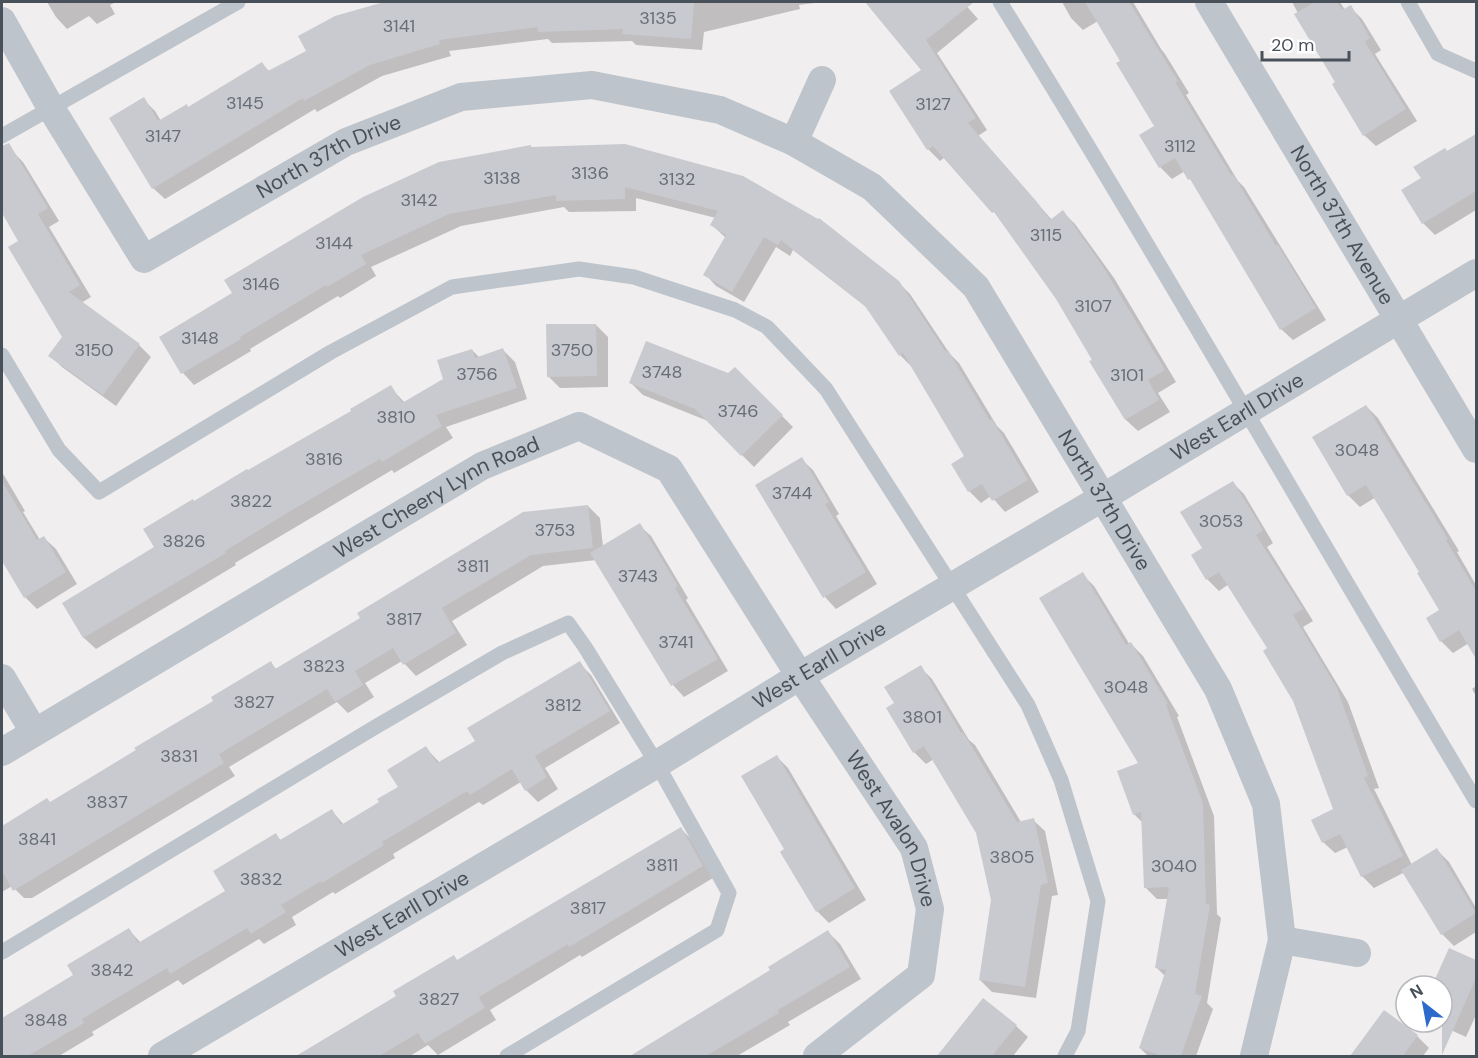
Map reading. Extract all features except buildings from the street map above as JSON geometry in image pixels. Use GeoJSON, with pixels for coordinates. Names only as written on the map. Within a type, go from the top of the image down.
{"type":"FeatureCollection","features":[{"type":"Feature","properties":{"kind":"street","name":"North 37th Avenue"},"geometry":{"type":"LineString","coordinates":[[1209,2],[1476,449]]}},
{"type":"Feature","properties":{"kind":"street","name":"North 37th Drive"},"geometry":{"type":"LineString","coordinates":[[2,21],[51,108],[144,259],[346,142],[461,97],[592,85],[720,110],[794,142],[872,187],[975,287],[1218,689],[1266,804],[1282,940],[1254,1056]]}},
{"type":"Feature","properties":{"kind":"street"},"geometry":{"type":"LineString","coordinates":[[794,142],[822,80]]}},
{"type":"Feature","properties":{"kind":"street","name":"West Earll Drive"},"geometry":{"type":"LineString","coordinates":[[162,1056],[657,764],[800,676],[1476,273]]}},
{"type":"Feature","properties":{"kind":"street","name":"West Cheery Lynn Road"},"geometry":{"type":"LineString","coordinates":[[2,752],[482,466],[579,426],[669,469],[800,676]]}},
{"type":"Feature","properties":{"kind":"street","name":"West Avalon Drive"},"geometry":{"type":"LineString","coordinates":[[800,676],[914,848],[930,909],[921,975],[817,1056]]}},
{"type":"Feature","properties":{"kind":"street"},"geometry":{"type":"LineString","coordinates":[[2,678],[34,732]]}},
{"type":"Feature","properties":{"kind":"street"},"geometry":{"type":"LineString","coordinates":[[1282,940],[1356,953]]}},
{"type":"Feature","properties":{"kind":"lane"},"geometry":{"type":"LineString","coordinates":[[2,135],[238,2]]}},
{"type":"Feature","properties":{"kind":"lane"},"geometry":{"type":"LineString","coordinates":[[1000,2],[1074,121],[1247,411],[1476,801]]}},
{"type":"Feature","properties":{"kind":"lane"},"geometry":{"type":"LineString","coordinates":[[1408,2],[1438,54],[1476,71]]}},
{"type":"Feature","properties":{"kind":"lane"},"geometry":{"type":"LineString","coordinates":[[2,355],[59,450],[99,492],[331,352],[452,287],[579,269],[634,277],[735,310],[767,327],[826,389],[1028,705],[1061,780],[1098,901],[1078,1031],[1065,1056]]}},
{"type":"Feature","properties":{"kind":"lane"},"geometry":{"type":"LineString","coordinates":[[2,951],[502,653],[568,623],[657,764],[729,893],[717,930],[507,1056]]}}]}
